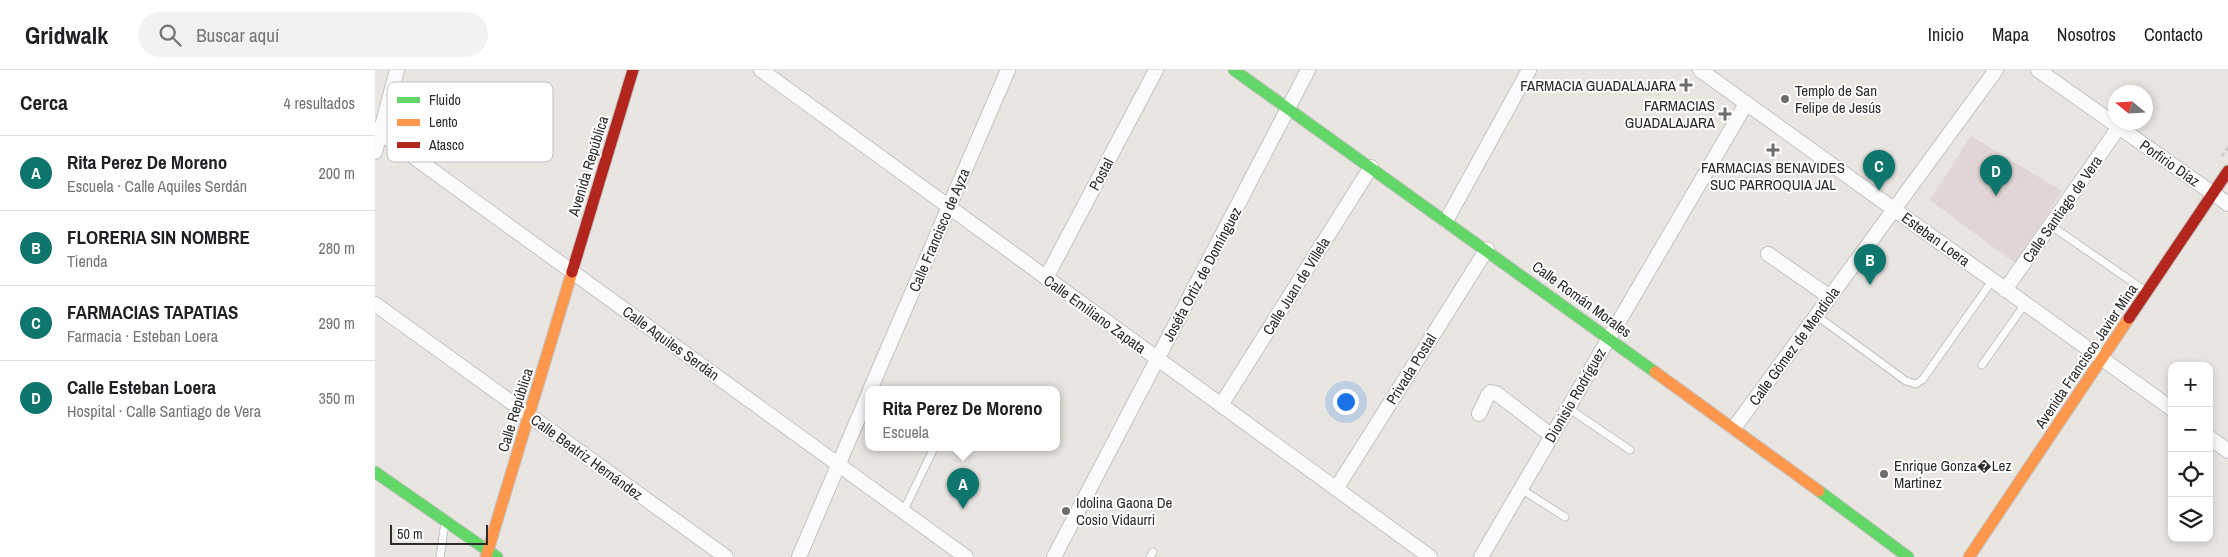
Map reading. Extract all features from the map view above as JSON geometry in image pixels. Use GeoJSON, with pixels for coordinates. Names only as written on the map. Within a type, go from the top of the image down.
{"type":"FeatureCollection","features":[{"type":"Feature","properties":{"kind":"street"},"geometry":{"type":"LineString","coordinates":[[393,82],[397,70]]}},
{"type":"Feature","properties":{"kind":"street","name":"Avenida República"},"geometry":{"type":"LineString","coordinates":[[572,271],[633,70]]}},
{"type":"Feature","properties":{"kind":"street","name":"Calle Emiliano Zapata"},"geometry":{"type":"LineString","coordinates":[[761,70],[1430,557]]}},
{"type":"Feature","properties":{"kind":"street","name":"Calle Francisco de Ayza"},"geometry":{"type":"LineString","coordinates":[[873,386],[1008,70]]}},
{"type":"Feature","properties":{"kind":"street","name":"Postal"},"geometry":{"type":"LineString","coordinates":[[1046,278],[1156,70]]}},
{"type":"Feature","properties":{"kind":"street","name":"Calle Román Morales"},"geometry":{"type":"LineString","coordinates":[[1234,70],[1734,428],[1908,557]]}},
{"type":"Feature","properties":{"kind":"street","name":"Joséfa Ortiz de Domínguez"},"geometry":{"type":"LineString","coordinates":[[1054,557],[1308,70]]}},
{"type":"Feature","properties":{"kind":"street"},"geometry":{"type":"LineString","coordinates":[[1446,221],[1529,70]]}},
{"type":"Feature","properties":{"kind":"street","name":"Calle Gómez de Mendiola"},"geometry":{"type":"LineString","coordinates":[[1734,428],[1996,70]]}},
{"type":"Feature","properties":{"kind":"street","name":"Porfirio Díaz"},"geometry":{"type":"LineString","coordinates":[[2038,70],[2108,119]]}},
{"type":"Feature","properties":{"kind":"street","name":"Esteban Loera"},"geometry":{"type":"LineString","coordinates":[[1702,71],[2169,407]]}},
{"type":"Feature","properties":{"kind":"street"},"geometry":{"type":"LineString","coordinates":[[375,152],[378,131],[387,102]]}},
{"type":"Feature","properties":{"kind":"street","name":"Dionisio Rodríguez"},"geometry":{"type":"LineString","coordinates":[[1481,557],[1746,104]]}},
{"type":"Feature","properties":{"kind":"street","name":"Calle Santiago de Vera"},"geometry":{"type":"LineString","coordinates":[[2005,290],[2117,130]]}},
{"type":"Feature","properties":{"kind":"street","name":"Porfirio Díaz"},"geometry":{"type":"LineString","coordinates":[[2123,130],[2228,204]]}},
{"type":"Feature","properties":{"kind":"street","name":"Calle Aquiles Serdán"},"geometry":{"type":"LineString","coordinates":[[421,162],[965,557]]}},
{"type":"Feature","properties":{"kind":"street","name":"Calle Juan de Villela"},"geometry":{"type":"LineString","coordinates":[[1221,405],[1371,167]]}},
{"type":"Feature","properties":{"kind":"street","name":"Avenida Francisco Javier Mina"},"geometry":{"type":"LineString","coordinates":[[1969,557],[2228,171]]}},
{"type":"Feature","properties":{"kind":"street","name":"Privada Postal"},"geometry":{"type":"LineString","coordinates":[[1335,489],[1487,250]]}},
{"type":"Feature","properties":{"kind":"street"},"geometry":{"type":"LineString","coordinates":[[1768,254],[1830,297]]}},
{"type":"Feature","properties":{"kind":"street","name":"Calle República"},"geometry":{"type":"LineString","coordinates":[[491,555],[529,415],[572,271]]}},
{"type":"Feature","properties":{"kind":"street","name":"Calle Beatriz Hernández"},"geometry":{"type":"LineString","coordinates":[[375,304],[726,557]]}},
{"type":"Feature","properties":{"kind":"street"},"geometry":{"type":"LineString","coordinates":[[1479,414],[1487,395],[1491,392],[1496,393],[1552,436]]}},
{"type":"Feature","properties":{"kind":"street","name":"Calle Francisco de Ayza"},"geometry":{"type":"LineString","coordinates":[[799,557],[865,403]]}},
{"type":"Feature","properties":{"kind":"street"},"geometry":{"type":"LineString","coordinates":[[2213,440],[2228,451]]}},
{"type":"Feature","properties":{"kind":"street"},"geometry":{"type":"LineString","coordinates":[[375,472],[445,520],[491,555]]}},
{"type":"Feature","properties":{"kind":"lane"},"geometry":{"type":"LineString","coordinates":[[2050,225],[2147,292]]}},
{"type":"Feature","properties":{"kind":"lane"},"geometry":{"type":"LineString","coordinates":[[1817,316],[1906,381],[1916,384],[1923,379],[1992,280]]}},
{"type":"Feature","properties":{"kind":"lane"},"geometry":{"type":"LineString","coordinates":[[1982,365],[2025,304]]}},
{"type":"Feature","properties":{"kind":"lane"},"geometry":{"type":"LineString","coordinates":[[1568,408],[1630,450]]}},
{"type":"Feature","properties":{"kind":"lane"},"geometry":{"type":"LineString","coordinates":[[903,512],[933,451]]}},
{"type":"Feature","properties":{"kind":"lane"},"geometry":{"type":"LineString","coordinates":[[1521,488],[1565,517]]}},
{"type":"Feature","properties":{"kind":"lane"},"geometry":{"type":"LineString","coordinates":[[440,557],[445,520]]}},
{"type":"Feature","properties":{"kind":"shaded area"},"geometry":{"type":"Polygon","coordinates":[[[1971,136],[2062,191],[2016,264],[1930,200],[1971,136]]]}},
{"type":"Feature","properties":{"kind":"traffic: fast"},"geometry":{"type":"LineString","coordinates":[[1234,70],[1655,372]]}},
{"type":"Feature","properties":{"kind":"traffic: fast"},"geometry":{"type":"LineString","coordinates":[[375,472],[497,557]]}},
{"type":"Feature","properties":{"kind":"traffic: fast"},"geometry":{"type":"LineString","coordinates":[[1819,491],[1908,557]]}},
{"type":"Feature","properties":{"kind":"traffic: slow"},"geometry":{"type":"LineString","coordinates":[[486,557],[572,272]]}},
{"type":"Feature","properties":{"kind":"traffic: slow"},"geometry":{"type":"LineString","coordinates":[[1969,557],[2129,318]]}},
{"type":"Feature","properties":{"kind":"traffic: slow"},"geometry":{"type":"LineString","coordinates":[[1655,372],[1819,491]]}},
{"type":"Feature","properties":{"kind":"traffic: jam"},"geometry":{"type":"LineString","coordinates":[[572,272],[633,70]]}},
{"type":"Feature","properties":{"kind":"traffic: jam"},"geometry":{"type":"LineString","coordinates":[[2129,318],[2228,171]]}},
{"type":"Feature","properties":{"kind":"place","name":"FARMACIA GUADALAJARA"},"geometry":{"type":"Point","coordinates":[1686,85]}},
{"type":"Feature","properties":{"kind":"place","name":"Templo de San Felipe de Jesús"},"geometry":{"type":"Point","coordinates":[1785,99]}},
{"type":"Feature","properties":{"kind":"place","name":"FARMACIAS GUADALAJARA"},"geometry":{"type":"Point","coordinates":[1725,114]}},
{"type":"Feature","properties":{"kind":"place","name":"FARMACIAS BENAVIDES SUC PARROQUIA JAL"},"geometry":{"type":"Point","coordinates":[1773,150]}},
{"type":"Feature","properties":{"kind":"place","name":"FARMACIAS TAPATIAS"},"geometry":{"type":"Point","coordinates":[1879,191]}},
{"type":"Feature","properties":{"kind":"place","name":"Calle Esteban Loera"},"geometry":{"type":"Point","coordinates":[1996,196]}},
{"type":"Feature","properties":{"kind":"place","name":"FLORERIA SIN NOMBRE"},"geometry":{"type":"Point","coordinates":[1870,285]}},
{"type":"Feature","properties":{"kind":"place","name":"Enrique Gonza�Lez Martinez"},"geometry":{"type":"Point","coordinates":[1884,474]}},
{"type":"Feature","properties":{"kind":"place","name":"Rita Perez De Moreno"},"geometry":{"type":"Point","coordinates":[963,509]}},
{"type":"Feature","properties":{"kind":"place","name":"Idolina Gaona De Cosio Vidaurri"},"geometry":{"type":"Point","coordinates":[1066,511]}}]}
